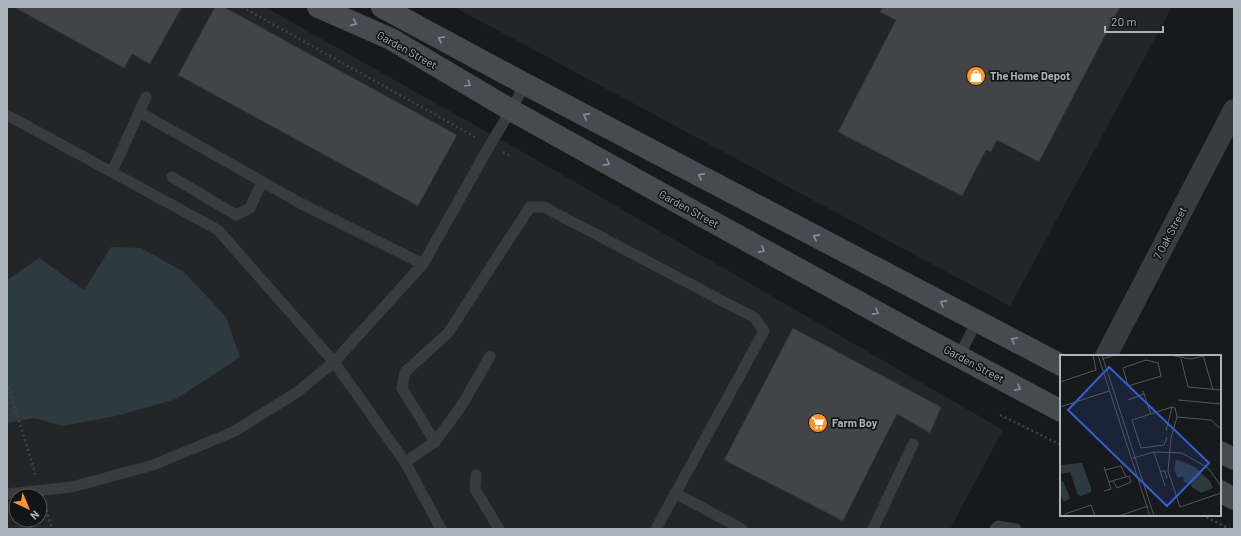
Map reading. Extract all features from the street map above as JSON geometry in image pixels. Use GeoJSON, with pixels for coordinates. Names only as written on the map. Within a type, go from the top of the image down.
{"type":"FeatureCollection","features":[{"type":"Feature","properties":{"kind":"street","name":"Garden Street"},"geometry":{"type":"LineString","coordinates":[[318,7],[391,39],[511,110],[1060,410]]}},
{"type":"Feature","properties":{"kind":"street"},"geometry":{"type":"LineString","coordinates":[[382,7],[525,84],[1060,364]]}},
{"type":"Feature","properties":{"kind":"street","name":"7 Oak Street"},"geometry":{"type":"LineString","coordinates":[[1107,355],[1234,110]]}},
{"type":"Feature","properties":{"kind":"street"},"geometry":{"type":"LineString","coordinates":[[1221,452],[1234,459]]}},
{"type":"Feature","properties":{"kind":"street"},"geometry":{"type":"LineString","coordinates":[[1221,492],[1234,499]]}},
{"type":"Feature","properties":{"kind":"lane"},"geometry":{"type":"LineString","coordinates":[[7,494],[72,487],[160,462],[233,432],[296,394],[334,362],[423,264],[525,84]]}},
{"type":"Feature","properties":{"kind":"lane"},"geometry":{"type":"LineString","coordinates":[[112,172],[146,97]]}},
{"type":"Feature","properties":{"kind":"lane"},"geometry":{"type":"LineString","coordinates":[[139,112],[300,203],[423,264]]}},
{"type":"Feature","properties":{"kind":"lane"},"geometry":{"type":"LineString","coordinates":[[7,115],[218,230],[334,362],[405,462],[441,529]]}},
{"type":"Feature","properties":{"kind":"lane"},"geometry":{"type":"LineString","coordinates":[[172,177],[236,215],[250,208],[262,182]]}},
{"type":"Feature","properties":{"kind":"lane"},"geometry":{"type":"LineString","coordinates":[[435,442],[402,388],[405,372],[448,333],[530,207],[544,206],[755,318],[764,331],[656,529]]}},
{"type":"Feature","properties":{"kind":"lane"},"geometry":{"type":"LineString","coordinates":[[958,356],[977,321]]}},
{"type":"Feature","properties":{"kind":"lane"},"geometry":{"type":"LineString","coordinates":[[405,462],[435,442],[462,405],[490,356]]}},
{"type":"Feature","properties":{"kind":"lane"},"geometry":{"type":"LineString","coordinates":[[873,529],[913,444]]}},
{"type":"Feature","properties":{"kind":"lane"},"geometry":{"type":"LineString","coordinates":[[476,475],[475,489],[499,529]]}},
{"type":"Feature","properties":{"kind":"lane"},"geometry":{"type":"LineString","coordinates":[[675,493],[742,529]]}},
{"type":"Feature","properties":{"kind":"lane"},"geometry":{"type":"LineString","coordinates":[[995,529],[998,526],[1016,529]]}},
{"type":"Feature","properties":{"kind":"path"},"geometry":{"type":"LineString","coordinates":[[242,7],[469,133]]}},
{"type":"Feature","properties":{"kind":"path"},"geometry":{"type":"LineString","coordinates":[[7,382],[21,427]]}},
{"type":"Feature","properties":{"kind":"path"},"geometry":{"type":"LineString","coordinates":[[1000,415],[1060,445]]}},
{"type":"Feature","properties":{"kind":"path"},"geometry":{"type":"LineString","coordinates":[[1204,516],[1230,529]]}},
{"type":"Feature","properties":{"kind":"shaded area"},"geometry":{"type":"Polygon","coordinates":[[[7,7],[265,7],[542,163],[1003,430],[950,529],[7,529],[7,7]]]}},
{"type":"Feature","properties":{"kind":"shaded area"},"geometry":{"type":"Polygon","coordinates":[[[454,7],[1172,7],[1010,306],[454,7]]]}},
{"type":"Feature","properties":{"kind":"shaded area"},"geometry":{"type":"Polygon","coordinates":[[[111,247],[141,248],[184,272],[226,317],[240,357],[176,399],[116,416],[62,426],[35,418],[7,423],[7,280],[39,258],[84,290],[111,247]]]}},
{"type":"Feature","properties":{"kind":"building"},"geometry":{"type":"Polygon","coordinates":[[[14,7],[182,7],[150,64],[132,54],[124,68],[14,7]]]}},
{"type":"Feature","properties":{"kind":"building"},"geometry":{"type":"Polygon","coordinates":[[[215,7],[224,7],[457,135],[418,206],[178,75],[215,7]]]}},
{"type":"Feature","properties":{"kind":"building","name":"The Home Depot"},"geometry":{"type":"Polygon","coordinates":[[[883,7],[1120,7],[1039,162],[997,140],[991,152],[986,150],[962,196],[838,132],[896,20],[880,12],[883,7]]]}},
{"type":"Feature","properties":{"kind":"building","name":"Farm Boy"},"geometry":{"type":"Polygon","coordinates":[[[793,328],[941,407],[930,433],[897,414],[843,521],[724,460],[793,328]]]}},
{"type":"Feature","properties":{"kind":"place","name":"The Home Depot"},"geometry":{"type":"Point","coordinates":[976,76]}},
{"type":"Feature","properties":{"kind":"place","name":"Farm Boy"},"geometry":{"type":"Point","coordinates":[818,423]}}]}
